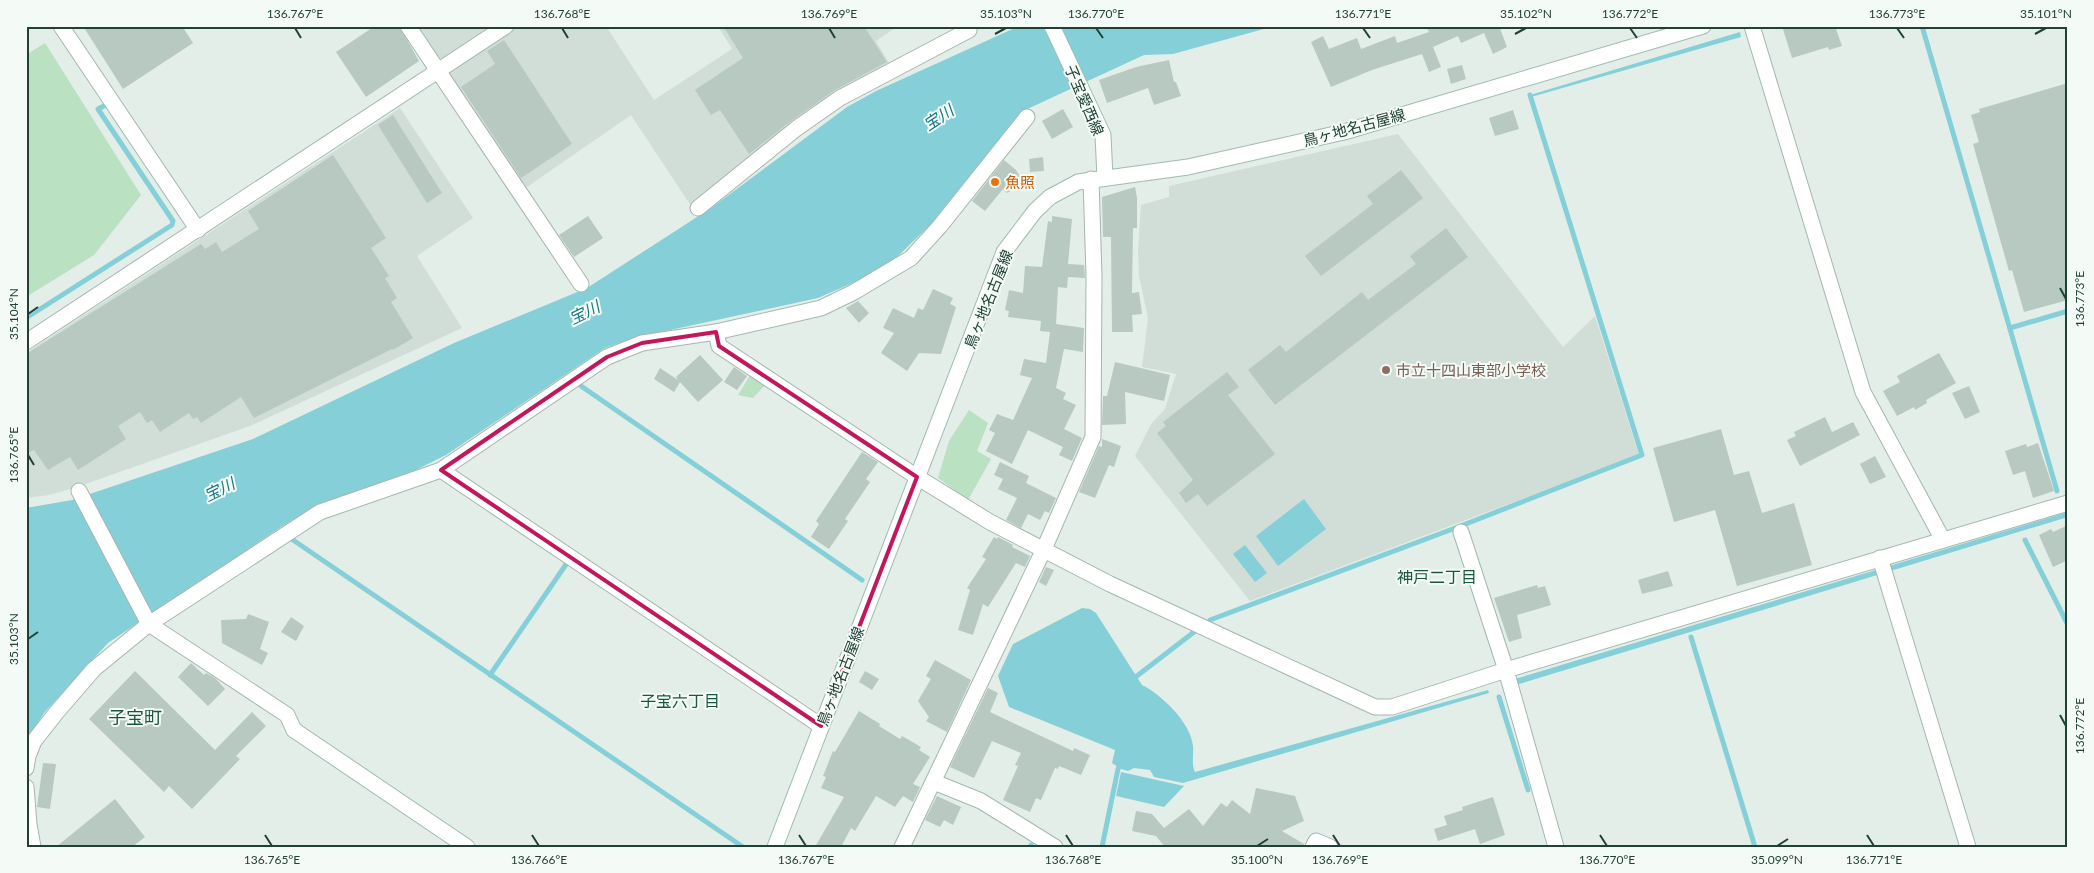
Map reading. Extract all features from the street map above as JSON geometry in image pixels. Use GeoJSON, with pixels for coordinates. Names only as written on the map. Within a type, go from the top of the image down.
{"type":"FeatureCollection","features":[{"type":"Feature","properties":{"kind":"street"},"geometry":{"type":"LineString","coordinates":[[61,26],[198,230]]}},
{"type":"Feature","properties":{"kind":"street"},"geometry":{"type":"LineString","coordinates":[[408,26],[581,284]]}},
{"type":"Feature","properties":{"kind":"street"},"geometry":{"type":"LineString","coordinates":[[26,342],[506,26]]}},
{"type":"Feature","properties":{"kind":"street"},"geometry":{"type":"LineString","coordinates":[[698,208],[797,128],[840,98],[969,30],[969,26]]}},
{"type":"Feature","properties":{"kind":"street","name":"子宝愛西線"},"geometry":{"type":"LineString","coordinates":[[902,847],[1044,549],[1093,437],[1094,276],[1098,179],[1103,135],[1052,26]]}},
{"type":"Feature","properties":{"kind":"street","name":"鳥ヶ地名古屋線"},"geometry":{"type":"LineString","coordinates":[[775,847],[1004,252],[1030,217],[1050,197],[1062,189],[1098,179],[1188,167],[1344,132],[1703,26]]}},
{"type":"Feature","properties":{"kind":"street"},"geometry":{"type":"LineString","coordinates":[[1752,26],[1863,392],[1943,540]]}},
{"type":"Feature","properties":{"kind":"street"},"geometry":{"type":"LineString","coordinates":[[26,768],[34,741],[94,669],[149,624],[320,512],[441,470],[608,357],[642,343],[716,332],[821,308],[854,292],[911,258],[940,226],[1027,117]]}},
{"type":"Feature","properties":{"kind":"street"},"geometry":{"type":"LineString","coordinates":[[716,332],[719,346],[917,477],[990,522],[1110,584],[1375,707],[1392,707],[1506,670],[1883,566],[1943,540],[2068,503]]}},
{"type":"Feature","properties":{"kind":"street"},"geometry":{"type":"LineString","coordinates":[[441,470],[821,726]]}},
{"type":"Feature","properties":{"kind":"street"},"geometry":{"type":"LineString","coordinates":[[79,491],[149,624],[287,714],[294,730],[467,847]]}},
{"type":"Feature","properties":{"kind":"street"},"geometry":{"type":"LineString","coordinates":[[1461,532],[1506,670],[1556,847]]}},
{"type":"Feature","properties":{"kind":"street"},"geometry":{"type":"LineString","coordinates":[[1883,566],[1968,847]]}},
{"type":"Feature","properties":{"kind":"street"},"geometry":{"type":"LineString","coordinates":[[934,782],[981,801],[1055,847]]}},
{"type":"Feature","properties":{"kind":"street"},"geometry":{"type":"LineString","coordinates":[[26,787],[33,847]]}},
{"type":"Feature","properties":{"kind":"street"},"geometry":{"type":"LineString","coordinates":[[1313,847],[1316,841],[1330,847]]}},
{"type":"Feature","properties":{"kind":"highlighted area"},"geometry":{"type":"Polygon","coordinates":[[[716,332],[719,346],[917,477],[821,726],[441,470],[607,357],[642,343],[716,332]]]}},
{"type":"Feature","properties":{"kind":"shaded area"},"geometry":{"type":"Polygon","coordinates":[[[414,26],[495,26],[442,59],[435,58],[414,26]]]}},
{"type":"Feature","properties":{"kind":"shaded area"},"geometry":{"type":"Polygon","coordinates":[[[517,26],[606,26],[654,100],[732,49],[718,26],[898,26],[876,41],[889,63],[778,137],[691,206],[631,115],[524,189],[447,72],[517,26]]]}},
{"type":"Feature","properties":{"kind":"shaded area"},"geometry":{"type":"Polygon","coordinates":[[[400,108],[473,218],[417,256],[462,328],[250,426],[77,487],[49,495],[26,498],[26,353],[400,108]]]}},
{"type":"Feature","properties":{"kind":"shaded area","name":"市立十四山東部小学校"},"geometry":{"type":"Polygon","coordinates":[[[1398,134],[1563,347],[1595,316],[1639,455],[1250,601],[1135,456],[1151,424],[1165,409],[1176,374],[1142,367],[1148,318],[1139,276],[1138,251],[1141,205],[1169,197],[1169,186],[1398,134]]]}},
{"type":"Feature","properties":{"kind":"green space"},"geometry":{"type":"Polygon","coordinates":[[[45,43],[141,195],[94,255],[26,297],[26,55],[45,43]]]}},
{"type":"Feature","properties":{"kind":"green space"},"geometry":{"type":"Polygon","coordinates":[[[751,374],[767,383],[753,398],[738,395],[751,374]]]}},
{"type":"Feature","properties":{"kind":"green space"},"geometry":{"type":"Polygon","coordinates":[[[969,410],[988,423],[977,451],[991,459],[968,500],[938,478],[949,441],[969,410]]]}},
{"type":"Feature","properties":{"kind":"water","name":"宝川"},"geometry":{"type":"Polygon","coordinates":[[[1019,26],[1275,26],[1173,54],[1144,55],[1023,111],[930,225],[895,259],[871,275],[818,298],[638,337],[605,348],[446,455],[414,471],[317,506],[281,527],[108,643],[44,713],[26,741],[26,508],[72,500],[253,439],[454,343],[587,288],[711,208],[847,107],[876,91],[1019,26]]]}},
{"type":"Feature","properties":{"kind":"water"},"geometry":{"type":"Polygon","coordinates":[[[1740,32],[1741,37],[1531,97],[1530,95],[1740,32]]]}},
{"type":"Feature","properties":{"kind":"water"},"geometry":{"type":"Polygon","coordinates":[[[1304,499],[1326,529],[1278,566],[1256,536],[1304,499]]]}},
{"type":"Feature","properties":{"kind":"water"},"geometry":{"type":"Polygon","coordinates":[[[2068,512],[2068,517],[1516,685],[1515,679],[2068,512]]]}},
{"type":"Feature","properties":{"kind":"water"},"geometry":{"type":"Polygon","coordinates":[[[1245,545],[1267,573],[1255,582],[1233,554],[1245,545]]]}},
{"type":"Feature","properties":{"kind":"water"},"geometry":{"type":"Polygon","coordinates":[[[1082,608],[1090,609],[1096,613],[1142,685],[1158,696],[1181,719],[1191,737],[1195,772],[1488,690],[1489,693],[1183,783],[1154,777],[1150,770],[1134,768],[1128,771],[1112,763],[1115,750],[1009,707],[998,676],[1013,644],[1082,608]]]}},
{"type":"Feature","properties":{"kind":"water"},"geometry":{"type":"Polygon","coordinates":[[[1121,772],[1184,786],[1164,807],[1116,796],[1121,772]]]}},
{"type":"Feature","properties":{"kind":"building"},"geometry":{"type":"Polygon","coordinates":[[[83,26],[182,26],[193,43],[123,89],[83,26]]]}},
{"type":"Feature","properties":{"kind":"building"},"geometry":{"type":"Polygon","coordinates":[[[375,26],[399,26],[419,61],[366,97],[336,52],[375,26]]]}},
{"type":"Feature","properties":{"kind":"building"},"geometry":{"type":"Polygon","coordinates":[[[723,26],[864,26],[887,62],[835,90],[749,154],[720,110],[711,115],[695,90],[743,58],[723,26]]]}},
{"type":"Feature","properties":{"kind":"building"},"geometry":{"type":"Polygon","coordinates":[[[1426,26],[1499,26],[1507,47],[1493,54],[1484,33],[1461,43],[1458,36],[1433,47],[1441,67],[1429,72],[1422,54],[1372,70],[1331,87],[1311,42],[1323,36],[1329,49],[1357,38],[1361,49],[1395,36],[1397,43],[1429,32],[1426,26]]]}},
{"type":"Feature","properties":{"kind":"building"},"geometry":{"type":"Polygon","coordinates":[[[1782,26],[1835,26],[1842,46],[1829,50],[1828,47],[1792,58],[1782,26]]]}},
{"type":"Feature","properties":{"kind":"building"},"geometry":{"type":"Polygon","coordinates":[[[504,40],[572,144],[521,178],[461,87],[495,64],[487,51],[504,40]]]}},
{"type":"Feature","properties":{"kind":"building"},"geometry":{"type":"Polygon","coordinates":[[[1169,60],[1174,82],[1176,82],[1181,96],[1154,105],[1148,88],[1107,103],[1099,80],[1136,67],[1169,60]]]}},
{"type":"Feature","properties":{"kind":"building"},"geometry":{"type":"Polygon","coordinates":[[[1462,65],[1466,79],[1451,84],[1447,69],[1462,65]]]}},
{"type":"Feature","properties":{"kind":"building"},"geometry":{"type":"Polygon","coordinates":[[[2068,83],[2068,300],[2024,312],[2012,270],[2009,271],[1973,144],[1979,142],[1971,115],[1980,112],[1979,109],[2068,83]]]}},
{"type":"Feature","properties":{"kind":"building"},"geometry":{"type":"Polygon","coordinates":[[[1063,109],[1073,127],[1052,139],[1042,121],[1063,109]]]}},
{"type":"Feature","properties":{"kind":"building"},"geometry":{"type":"Polygon","coordinates":[[[1513,110],[1519,129],[1495,136],[1489,118],[1513,110]]]}},
{"type":"Feature","properties":{"kind":"building"},"geometry":{"type":"Polygon","coordinates":[[[393,115],[442,193],[427,203],[378,125],[393,115]]]}},
{"type":"Feature","properties":{"kind":"building"},"geometry":{"type":"Polygon","coordinates":[[[333,155],[386,238],[371,248],[389,276],[385,278],[397,298],[391,302],[413,338],[393,350],[254,418],[241,397],[201,423],[197,417],[193,419],[189,413],[160,432],[152,420],[147,423],[140,412],[118,426],[126,439],[78,470],[70,457],[48,470],[34,450],[26,454],[26,354],[201,244],[205,249],[216,242],[222,252],[259,229],[248,211],[333,155]]]}},
{"type":"Feature","properties":{"kind":"building"},"geometry":{"type":"Polygon","coordinates":[[[1043,157],[1044,171],[1030,172],[1029,159],[1043,157]]]}},
{"type":"Feature","properties":{"kind":"building"},"geometry":{"type":"Polygon","coordinates":[[[1004,160],[1016,170],[1024,184],[1007,193],[1003,189],[985,211],[972,201],[1004,160]]]}},
{"type":"Feature","properties":{"kind":"building"},"geometry":{"type":"Polygon","coordinates":[[[1401,170],[1423,198],[1321,276],[1305,256],[1373,204],[1367,196],[1401,170]]]}},
{"type":"Feature","properties":{"kind":"building"},"geometry":{"type":"Polygon","coordinates":[[[1135,187],[1137,228],[1133,228],[1132,293],[1139,292],[1142,314],[1132,315],[1133,332],[1112,332],[1111,237],[1103,237],[1102,197],[1135,187]]]}},
{"type":"Feature","properties":{"kind":"building"},"geometry":{"type":"Polygon","coordinates":[[[588,216],[603,238],[574,257],[559,235],[588,216]]]}},
{"type":"Feature","properties":{"kind":"building"},"geometry":{"type":"Polygon","coordinates":[[[1052,216],[1072,219],[1068,264],[1084,265],[1085,278],[1068,277],[1067,288],[1058,287],[1056,324],[1084,328],[1083,352],[1064,349],[1056,388],[1066,393],[1063,399],[1076,405],[1064,429],[1082,438],[1072,461],[1059,455],[1063,447],[1028,430],[1012,464],[986,451],[995,433],[989,430],[997,414],[1013,420],[1032,378],[1020,375],[1024,359],[1046,363],[1050,332],[1040,331],[1041,321],[1008,317],[1009,311],[1005,310],[1009,290],[1023,293],[1025,266],[1042,267],[1048,221],[1052,222],[1052,216]]]}},
{"type":"Feature","properties":{"kind":"building"},"geometry":{"type":"Polygon","coordinates":[[[1446,228],[1468,257],[1275,405],[1248,370],[1280,345],[1286,352],[1362,292],[1368,300],[1416,264],[1410,256],[1446,228]]]}},
{"type":"Feature","properties":{"kind":"building"},"geometry":{"type":"Polygon","coordinates":[[[933,289],[953,298],[950,304],[956,307],[941,354],[919,353],[907,371],[881,353],[894,333],[883,328],[893,308],[914,318],[918,308],[923,310],[933,289]]]}},
{"type":"Feature","properties":{"kind":"building"},"geometry":{"type":"Polygon","coordinates":[[[858,301],[869,313],[859,323],[846,308],[858,301]]]}},
{"type":"Feature","properties":{"kind":"building"},"geometry":{"type":"Polygon","coordinates":[[[1939,353],[1956,383],[1926,400],[1927,403],[1915,410],[1914,407],[1897,416],[1883,391],[1900,382],[1897,376],[1939,353]]]}},
{"type":"Feature","properties":{"kind":"building"},"geometry":{"type":"Polygon","coordinates":[[[700,355],[723,380],[698,402],[680,382],[674,392],[654,379],[660,368],[678,380],[676,377],[700,355]]]}},
{"type":"Feature","properties":{"kind":"building"},"geometry":{"type":"Polygon","coordinates":[[[1115,362],[1170,375],[1164,401],[1125,392],[1126,424],[1102,425],[1103,396],[1107,396],[1115,362]]]}},
{"type":"Feature","properties":{"kind":"building"},"geometry":{"type":"Polygon","coordinates":[[[734,367],[747,376],[737,390],[724,382],[734,367]]]}},
{"type":"Feature","properties":{"kind":"building"},"geometry":{"type":"Polygon","coordinates":[[[1227,372],[1239,387],[1228,395],[1275,454],[1207,506],[1198,494],[1186,503],[1179,493],[1193,480],[1157,433],[1166,426],[1163,422],[1227,372]]]}},
{"type":"Feature","properties":{"kind":"building"},"geometry":{"type":"Polygon","coordinates":[[[1969,386],[1980,412],[1965,419],[1952,393],[1969,386]]]}},
{"type":"Feature","properties":{"kind":"building"},"geometry":{"type":"Polygon","coordinates":[[[1825,417],[1832,432],[1853,422],[1860,435],[1800,466],[1787,440],[1796,436],[1794,432],[1825,417]]]}},
{"type":"Feature","properties":{"kind":"building"},"geometry":{"type":"Polygon","coordinates":[[[1721,429],[1734,475],[1749,471],[1762,513],[1794,503],[1812,565],[1737,586],[1715,510],[1674,522],[1653,448],[1721,429]]]}},
{"type":"Feature","properties":{"kind":"building"},"geometry":{"type":"Polygon","coordinates":[[[1102,439],[1121,446],[1114,467],[1109,465],[1095,498],[1079,492],[1099,446],[1102,447],[1102,439]]]}},
{"type":"Feature","properties":{"kind":"building"},"geometry":{"type":"Polygon","coordinates":[[[2038,443],[2054,491],[2033,498],[2025,471],[2013,475],[2005,451],[2026,444],[2027,447],[2038,443]]]}},
{"type":"Feature","properties":{"kind":"building"},"geometry":{"type":"Polygon","coordinates":[[[862,452],[878,462],[866,479],[870,482],[845,519],[848,521],[829,549],[811,537],[819,524],[816,521],[862,452]]]}},
{"type":"Feature","properties":{"kind":"building"},"geometry":{"type":"Polygon","coordinates":[[[1875,456],[1886,477],[1870,484],[1860,464],[1875,456]]]}},
{"type":"Feature","properties":{"kind":"building"},"geometry":{"type":"Polygon","coordinates":[[[1000,462],[1029,476],[1026,483],[1056,498],[1049,513],[1045,511],[1040,520],[1028,514],[1021,528],[1006,520],[1017,498],[998,489],[1003,479],[994,475],[1000,462]]]}},
{"type":"Feature","properties":{"kind":"building"},"geometry":{"type":"Polygon","coordinates":[[[2068,525],[2068,560],[2053,567],[2039,535],[2051,529],[2053,532],[2068,525]]]}},
{"type":"Feature","properties":{"kind":"building"},"geometry":{"type":"Polygon","coordinates":[[[994,537],[997,539],[998,537],[1030,556],[1025,567],[1016,563],[988,607],[983,604],[973,635],[958,630],[970,590],[967,588],[986,559],[982,557],[994,537]]]}},
{"type":"Feature","properties":{"kind":"building"},"geometry":{"type":"Polygon","coordinates":[[[1046,567],[1054,570],[1046,586],[1039,582],[1046,567]]]}},
{"type":"Feature","properties":{"kind":"building"},"geometry":{"type":"Polygon","coordinates":[[[1668,571],[1673,586],[1642,594],[1638,580],[1668,571]]]}},
{"type":"Feature","properties":{"kind":"building"},"geometry":{"type":"Polygon","coordinates":[[[1537,585],[1538,588],[1545,586],[1551,605],[1517,615],[1522,638],[1509,642],[1494,598],[1537,585]]]}},
{"type":"Feature","properties":{"kind":"building"},"geometry":{"type":"Polygon","coordinates":[[[248,614],[269,622],[260,649],[268,653],[262,665],[222,643],[221,620],[246,619],[248,614]]]}},
{"type":"Feature","properties":{"kind":"building"},"geometry":{"type":"Polygon","coordinates":[[[291,617],[304,626],[296,641],[281,632],[291,617]]]}},
{"type":"Feature","properties":{"kind":"building"},"geometry":{"type":"Polygon","coordinates":[[[935,660],[971,680],[947,732],[926,721],[929,717],[918,701],[931,679],[926,676],[935,660]]]}},
{"type":"Feature","properties":{"kind":"building"},"geometry":{"type":"Polygon","coordinates":[[[191,663],[204,675],[206,673],[215,678],[225,689],[208,706],[178,677],[191,663]]]}},
{"type":"Feature","properties":{"kind":"building"},"geometry":{"type":"Polygon","coordinates":[[[135,671],[215,750],[252,712],[266,726],[236,756],[240,759],[192,809],[169,786],[164,792],[89,719],[135,671]]]}},
{"type":"Feature","properties":{"kind":"building"},"geometry":{"type":"Polygon","coordinates":[[[865,671],[879,679],[872,690],[859,682],[865,671]]]}},
{"type":"Feature","properties":{"kind":"building"},"geometry":{"type":"Polygon","coordinates":[[[988,688],[998,693],[990,712],[1073,751],[1074,748],[1090,755],[1081,775],[1059,766],[1058,769],[1055,768],[1041,800],[1036,798],[1030,812],[1003,800],[1018,766],[1015,765],[1021,753],[992,741],[974,778],[950,767],[988,688]]]}},
{"type":"Feature","properties":{"kind":"building"},"geometry":{"type":"Polygon","coordinates":[[[859,711],[900,739],[902,736],[921,747],[919,750],[930,757],[913,784],[920,787],[913,802],[903,796],[895,807],[876,796],[855,831],[851,828],[841,847],[815,847],[844,797],[821,788],[826,777],[823,776],[833,751],[835,752],[859,711]]]}},
{"type":"Feature","properties":{"kind":"building"},"geometry":{"type":"Polygon","coordinates":[[[43,763],[56,764],[50,809],[37,807],[43,763]]]}},
{"type":"Feature","properties":{"kind":"building"},"geometry":{"type":"Polygon","coordinates":[[[1256,788],[1295,796],[1304,821],[1282,831],[1304,844],[1304,847],[1165,847],[1156,836],[1132,831],[1136,811],[1152,814],[1164,828],[1189,809],[1203,826],[1221,803],[1227,807],[1232,800],[1250,814],[1256,788]]]}},
{"type":"Feature","properties":{"kind":"building"},"geometry":{"type":"Polygon","coordinates":[[[937,796],[961,807],[953,825],[944,820],[940,827],[925,820],[937,796]]]}},
{"type":"Feature","properties":{"kind":"building"},"geometry":{"type":"Polygon","coordinates":[[[1493,797],[1505,835],[1480,844],[1475,829],[1438,841],[1434,829],[1447,825],[1444,816],[1463,810],[1462,807],[1493,797]]]}},
{"type":"Feature","properties":{"kind":"building"},"geometry":{"type":"Polygon","coordinates":[[[115,799],[145,837],[132,847],[56,847],[115,799]]]}},
{"type":"Feature","properties":{"kind":"waterway"},"geometry":{"type":"LineString","coordinates":[[1922,26],[2057,491]]}},
{"type":"Feature","properties":{"kind":"waterway"},"geometry":{"type":"LineString","coordinates":[[1210,620],[1458,527],[1642,455],[1530,95]]}},
{"type":"Feature","properties":{"kind":"waterway"},"geometry":{"type":"LineString","coordinates":[[26,318],[172,225],[173,221],[98,109],[104,106]]}},
{"type":"Feature","properties":{"kind":"waterway"},"geometry":{"type":"LineString","coordinates":[[2010,328],[2068,311]]}},
{"type":"Feature","properties":{"kind":"waterway"},"geometry":{"type":"LineString","coordinates":[[581,386],[862,580]]}},
{"type":"Feature","properties":{"kind":"waterway"},"geometry":{"type":"LineString","coordinates":[[293,540],[743,847]]}},
{"type":"Feature","properties":{"kind":"waterway"},"geometry":{"type":"LineString","coordinates":[[2025,540],[2068,625]]}},
{"type":"Feature","properties":{"kind":"waterway"},"geometry":{"type":"LineString","coordinates":[[490,675],[567,563]]}},
{"type":"Feature","properties":{"kind":"waterway"},"geometry":{"type":"LineString","coordinates":[[1133,679],[1194,632]]}},
{"type":"Feature","properties":{"kind":"waterway"},"geometry":{"type":"LineString","coordinates":[[1691,637],[1755,847]]}},
{"type":"Feature","properties":{"kind":"waterway"},"geometry":{"type":"LineString","coordinates":[[1499,697],[1528,790]]}},
{"type":"Feature","properties":{"kind":"waterway"},"geometry":{"type":"LineString","coordinates":[[1102,847],[1118,769],[1121,763]]}},
{"type":"Feature","properties":{"kind":"place","name":"魚照"},"geometry":{"type":"Point","coordinates":[995,182]}},
{"type":"Feature","properties":{"kind":"place","name":"市立十四山東部小学校"},"geometry":{"type":"Point","coordinates":[1386,370]}},
{"type":"Feature","properties":{"kind":"district","name":"神戸二丁目"},"geometry":{"type":"Point","coordinates":[1437,576]}},
{"type":"Feature","properties":{"kind":"district","name":"子宝六丁目"},"geometry":{"type":"Point","coordinates":[680,700]}},
{"type":"Feature","properties":{"kind":"district","name":"子宝町"},"geometry":{"type":"Point","coordinates":[135,717]}}]}
